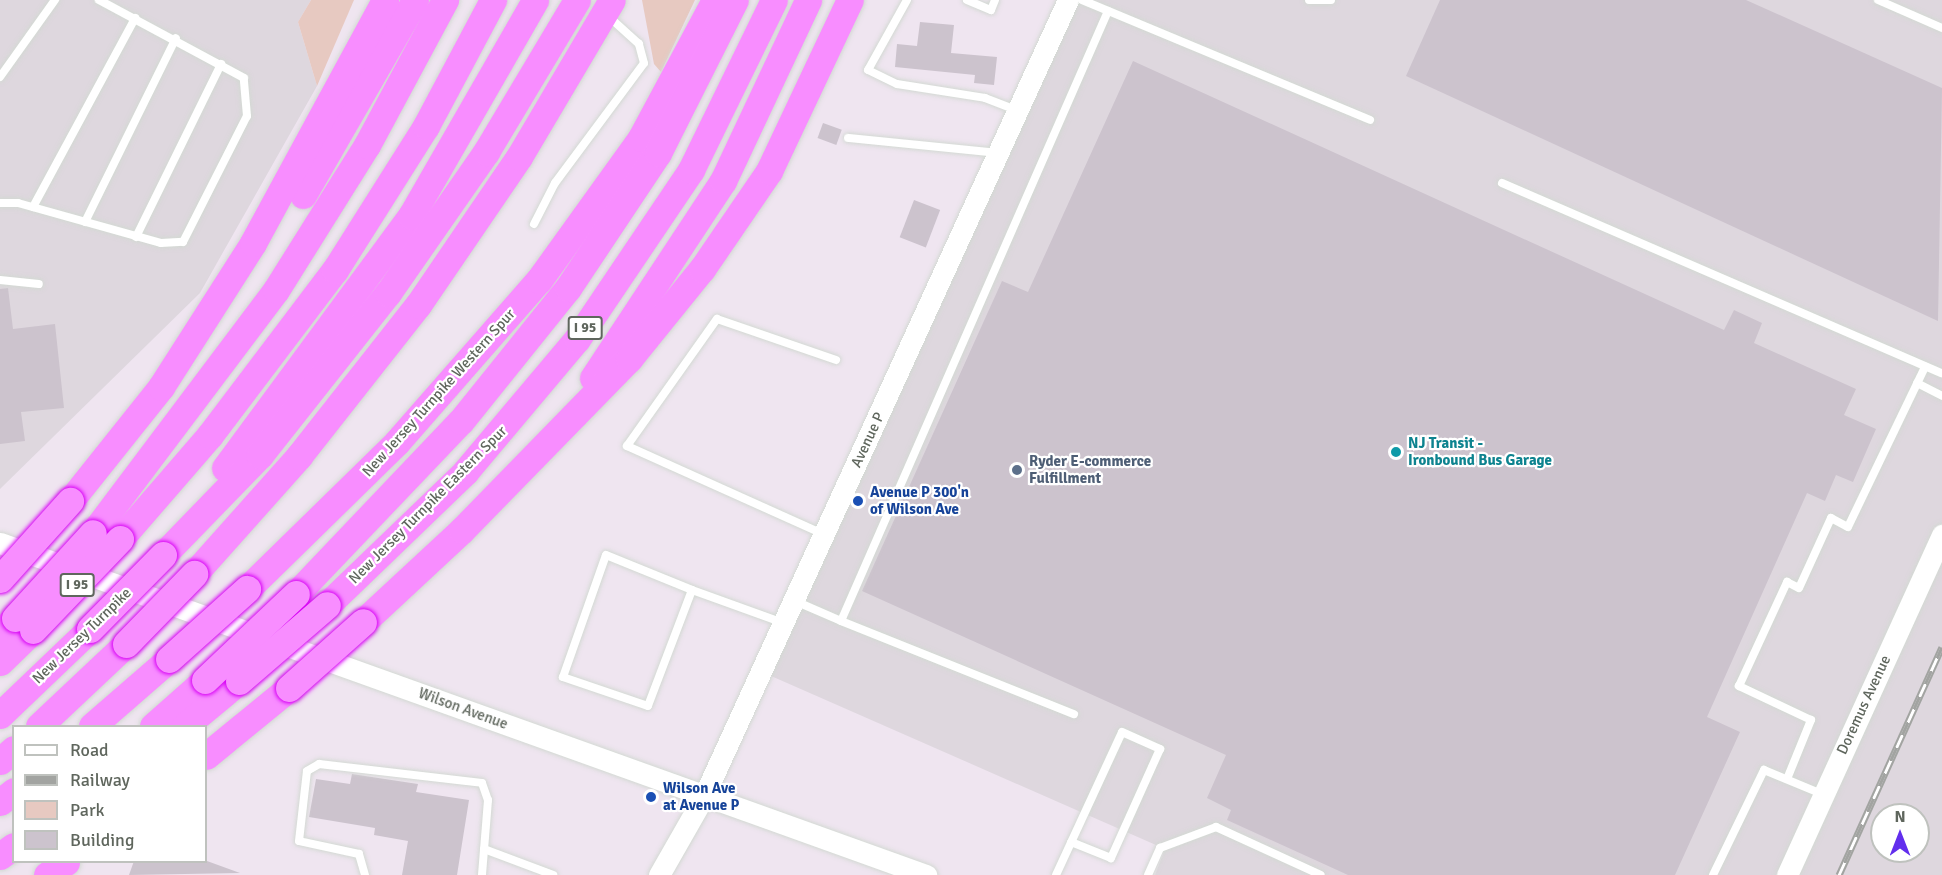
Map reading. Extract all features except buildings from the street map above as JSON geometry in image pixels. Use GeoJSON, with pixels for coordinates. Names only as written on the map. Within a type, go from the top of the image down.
{"type":"FeatureCollection","features":[{"type":"Feature","properties":{"kind":"highway"},"geometry":{"type":"LineString","coordinates":[[148,405],[282,195],[385,0]]}},
{"type":"Feature","properties":{"kind":"highway"},"geometry":{"type":"LineString","coordinates":[[0,579],[70,501],[148,405],[203,344],[258,265],[415,0]]}},
{"type":"Feature","properties":{"kind":"highway","name":"I 95"},"geometry":{"type":"LineString","coordinates":[[0,662],[16,627],[93,533],[276,290],[367,145],[446,0]]}},
{"type":"Feature","properties":{"kind":"highway","name":"I 95"},"geometry":{"type":"LineString","coordinates":[[16,627],[120,539],[217,426],[335,270],[426,126],[493,0]]}},
{"type":"Feature","properties":{"kind":"highway","name":"I 95"},"geometry":{"type":"LineString","coordinates":[[163,555],[411,216],[535,0]]}},
{"type":"Feature","properties":{"kind":"highway","name":"I 95"},"geometry":{"type":"LineString","coordinates":[[163,555],[260,455],[388,293],[492,142],[577,0]]}},
{"type":"Feature","properties":{"kind":"highway","name":"New Jersey Turnpike Western Spur"},"geometry":{"type":"LineString","coordinates":[[93,725],[248,589],[382,458],[539,280],[641,138],[715,0]]}},
{"type":"Feature","properties":{"kind":"highway","name":"New Jersey Turnpike Western Spur"},"geometry":{"type":"LineString","coordinates":[[154,725],[296,594],[439,445],[568,288],[658,153],[735,0]]}},
{"type":"Feature","properties":{"kind":"highway","name":"New Jersey Turnpike Eastern Spur"},"geometry":{"type":"LineString","coordinates":[[185,725],[327,605],[473,463],[577,339],[696,160],[774,0]]}},
{"type":"Feature","properties":{"kind":"highway"},"geometry":{"type":"LineString","coordinates":[[559,429],[723,181],[808,0]]}},
{"type":"Feature","properties":{"kind":"highway"},"geometry":{"type":"LineString","coordinates":[[207,755],[289,688],[363,622],[559,429],[668,311],[769,171],[850,0]]}},
{"type":"Feature","properties":{"kind":"highway"},"geometry":{"type":"LineString","coordinates":[[40,725],[126,644],[194,574],[319,432],[431,288],[519,157],[608,6]]}},
{"type":"Feature","properties":{"kind":"highway","name":"New Jersey Turnpike"},"geometry":{"type":"LineString","coordinates":[[0,715],[163,555]]}},
{"type":"Feature","properties":{"kind":"highway"},"geometry":{"type":"LineString","coordinates":[[0,761],[12,751]]}},
{"type":"Feature","properties":{"kind":"highway"},"geometry":{"type":"LineString","coordinates":[[0,802],[12,793]]}},
{"type":"Feature","properties":{"kind":"highway"},"geometry":{"type":"LineString","coordinates":[[47,875],[63,863]]}},
{"type":"Feature","properties":{"kind":"main road","name":"Avenue P"},"geometry":{"type":"LineString","coordinates":[[659,875],[704,796],[1068,0]]}},
{"type":"Feature","properties":{"kind":"main road","name":"Doremus Avenue"},"geometry":{"type":"LineString","coordinates":[[1787,875],[1942,535]]}},
{"type":"Feature","properties":{"kind":"main road","name":"Wilson Avenue"},"geometry":{"type":"LineString","coordinates":[[0,543],[927,875]]}},
{"type":"Feature","properties":{"kind":"lane"},"geometry":{"type":"LineString","coordinates":[[0,77],[55,0]]}},
{"type":"Feature","properties":{"kind":"lane"},"geometry":{"type":"LineString","coordinates":[[0,203],[33,207],[136,237],[183,242],[248,116],[244,78],[176,38],[99,0]]}},
{"type":"Feature","properties":{"kind":"lane"},"geometry":{"type":"LineString","coordinates":[[907,0],[868,70],[897,84],[985,98],[1018,110]]}},
{"type":"Feature","properties":{"kind":"lane"},"geometry":{"type":"LineString","coordinates":[[967,0],[991,10],[995,0]]}},
{"type":"Feature","properties":{"kind":"lane"},"geometry":{"type":"LineString","coordinates":[[1082,0],[1370,120]]}},
{"type":"Feature","properties":{"kind":"lane"},"geometry":{"type":"LineString","coordinates":[[1309,0],[1331,0]]}},
{"type":"Feature","properties":{"kind":"lane"},"geometry":{"type":"LineString","coordinates":[[1878,0],[1942,28]]}},
{"type":"Feature","properties":{"kind":"lane"},"geometry":{"type":"LineString","coordinates":[[534,224],[555,183],[644,63],[639,44],[608,6]]}},
{"type":"Feature","properties":{"kind":"lane"},"geometry":{"type":"LineString","coordinates":[[841,621],[1108,11]]}},
{"type":"Feature","properties":{"kind":"lane"},"geometry":{"type":"LineString","coordinates":[[33,207],[135,18]]}},
{"type":"Feature","properties":{"kind":"lane"},"geometry":{"type":"LineString","coordinates":[[85,222],[176,38]]}},
{"type":"Feature","properties":{"kind":"lane"},"geometry":{"type":"LineString","coordinates":[[136,237],[221,64]]}},
{"type":"Feature","properties":{"kind":"lane"},"geometry":{"type":"LineString","coordinates":[[849,138],[998,153]]}},
{"type":"Feature","properties":{"kind":"lane"},"geometry":{"type":"LineString","coordinates":[[1502,183],[1942,373]]}},
{"type":"Feature","properties":{"kind":"lane"},"geometry":{"type":"LineString","coordinates":[[0,280],[39,284]]}},
{"type":"Feature","properties":{"kind":"lane"},"geometry":{"type":"LineString","coordinates":[[824,535],[627,446],[717,319],[836,360]]}},
{"type":"Feature","properties":{"kind":"lane"},"geometry":{"type":"LineString","coordinates":[[1787,779],[1812,720],[1738,686],[1787,582],[1799,588],[1831,518],[1848,527],[1925,367]]}},
{"type":"Feature","properties":{"kind":"lane"},"geometry":{"type":"LineString","coordinates":[[1917,383],[1942,396]]}},
{"type":"Feature","properties":{"kind":"lane"},"geometry":{"type":"LineString","coordinates":[[692,590],[648,706],[563,677],[606,555],[783,624]]}},
{"type":"Feature","properties":{"kind":"lane"},"geometry":{"type":"LineString","coordinates":[[794,601],[1074,714]]}},
{"type":"Feature","properties":{"kind":"lane"},"geometry":{"type":"LineString","coordinates":[[1056,875],[1071,842],[1122,732],[1160,749],[1111,858],[1071,842]]}},
{"type":"Feature","properties":{"kind":"lane"},"geometry":{"type":"LineString","coordinates":[[365,875],[359,854],[299,841],[307,771],[320,764],[482,783],[488,800],[482,875]]}},
{"type":"Feature","properties":{"kind":"lane"},"geometry":{"type":"LineString","coordinates":[[1713,875],[1764,770],[1824,794]]}},
{"type":"Feature","properties":{"kind":"lane"},"geometry":{"type":"LineString","coordinates":[[1148,875],[1160,848],[1216,827],[1321,875]]}},
{"type":"Feature","properties":{"kind":"lane"},"geometry":{"type":"LineString","coordinates":[[484,849],[553,875]]}},
{"type":"Feature","properties":{"kind":"shaded area"},"geometry":{"type":"Polygon","coordinates":[[[0,0],[311,0],[298,22],[317,86],[200,293],[0,489],[0,0]]]}},
{"type":"Feature","properties":{"kind":"shaded area"},"geometry":{"type":"Polygon","coordinates":[[[1067,0],[1942,0],[1942,875],[1155,875],[1165,849],[762,672],[1067,0]]]}},
{"type":"Feature","properties":{"kind":"green space"},"geometry":{"type":"Polygon","coordinates":[[[311,0],[354,0],[317,86],[298,22],[311,0]]]}},
{"type":"Feature","properties":{"kind":"green space"},"geometry":{"type":"Polygon","coordinates":[[[642,0],[695,0],[661,72],[654,64],[642,0]]]}},
{"type":"Feature","properties":{"kind":"railway"},"geometry":{"type":"LineString","coordinates":[[1839,875],[1942,647]]}},
{"type":"Feature","properties":{"kind":"place","name":"NJ Transit - Ironbound Bus Garage"},"geometry":{"type":"Point","coordinates":[1396,452]}},
{"type":"Feature","properties":{"kind":"place","name":"Ryder E-commerce Fulfillment"},"geometry":{"type":"Point","coordinates":[1017,470]}},
{"type":"Feature","properties":{"kind":"place","name":"Avenue P 300'n of Wilson Ave"},"geometry":{"type":"Point","coordinates":[858,501]}},
{"type":"Feature","properties":{"kind":"place","name":"Wilson Ave at Avenue P"},"geometry":{"type":"Point","coordinates":[651,797]}}]}
